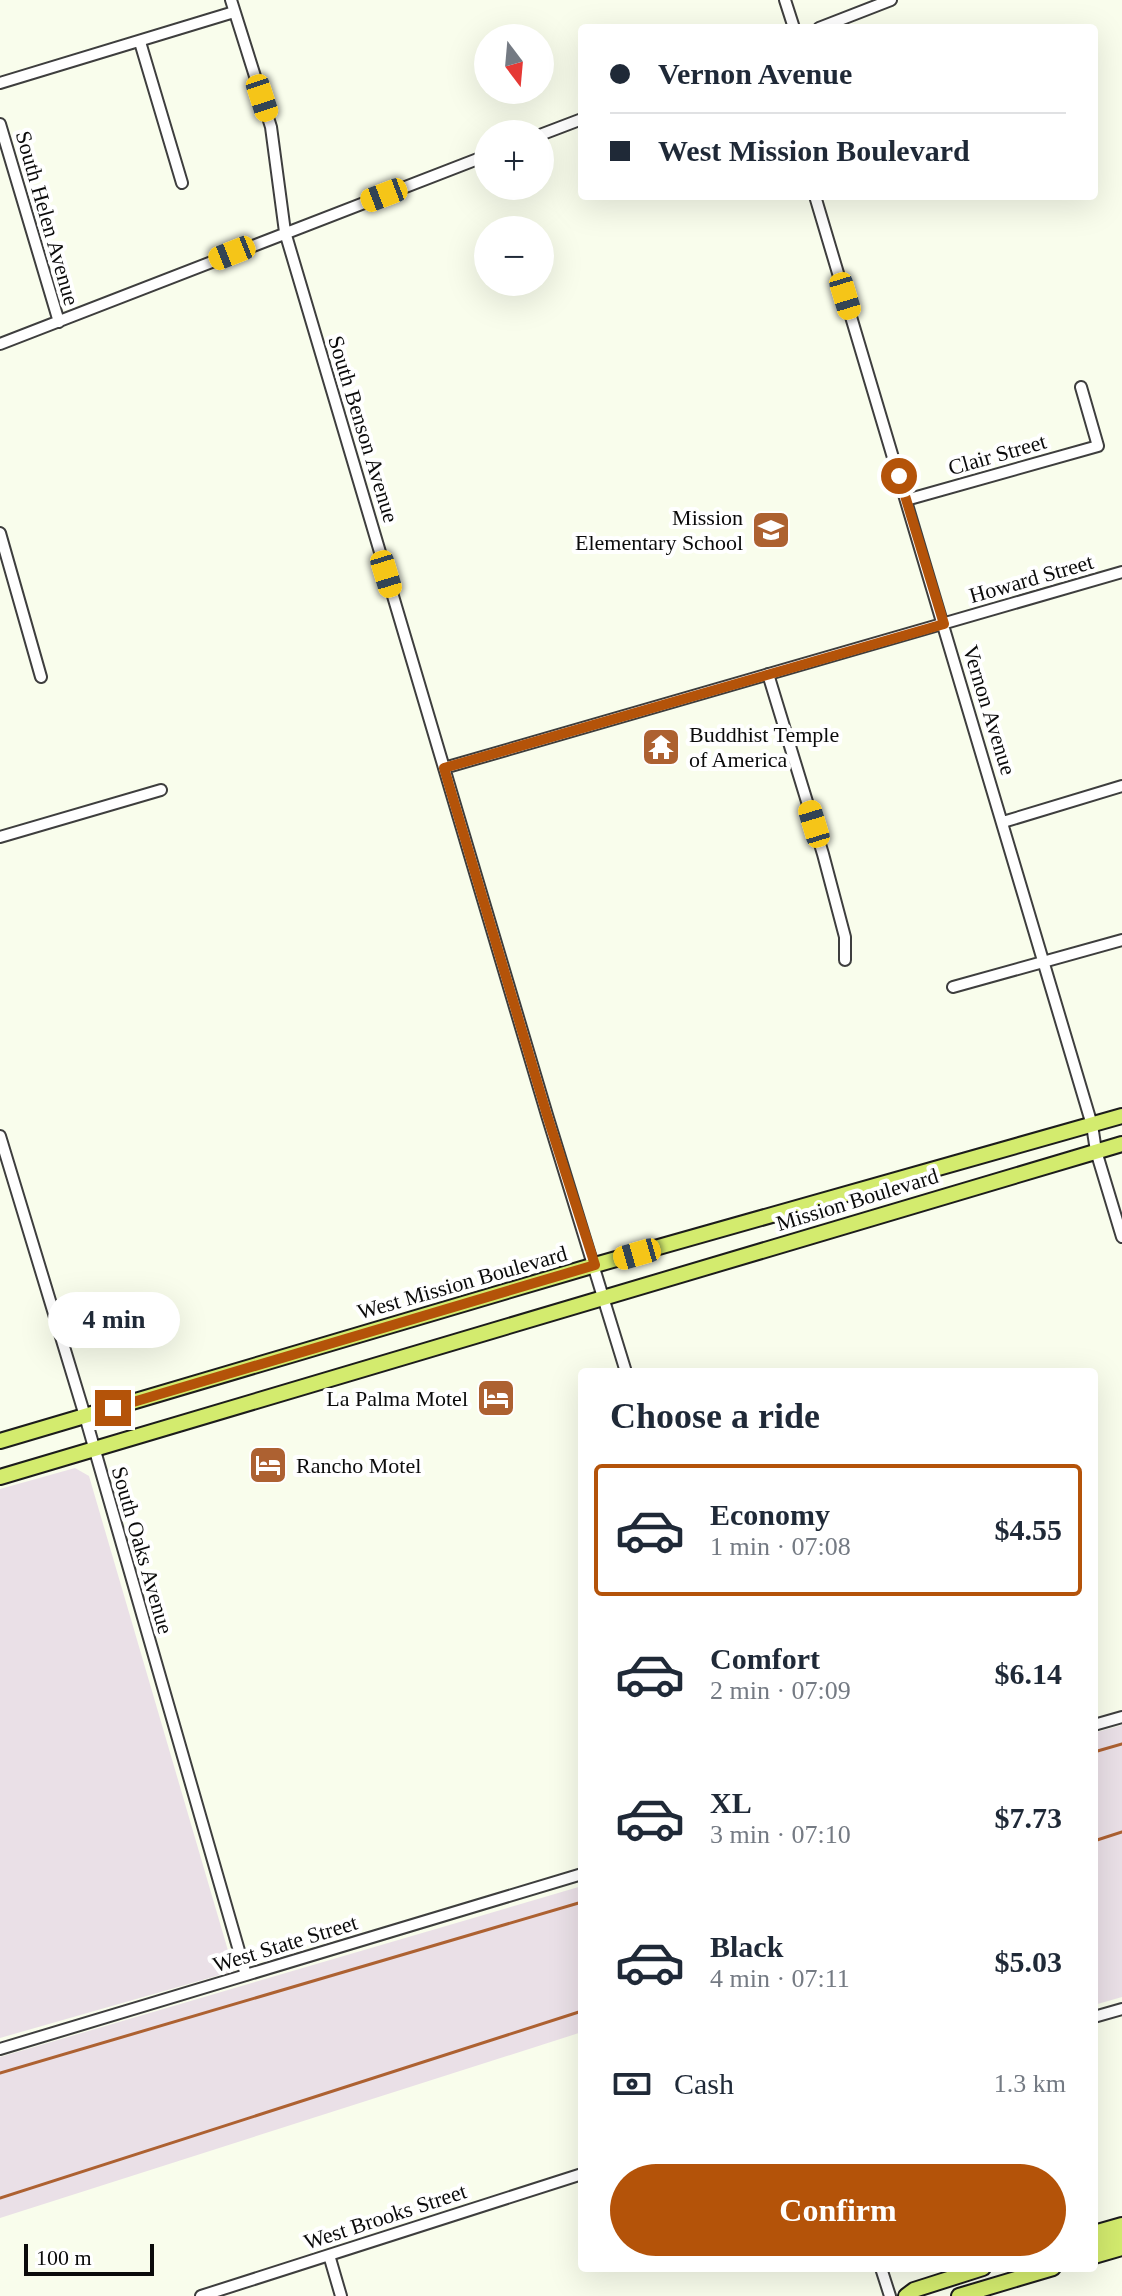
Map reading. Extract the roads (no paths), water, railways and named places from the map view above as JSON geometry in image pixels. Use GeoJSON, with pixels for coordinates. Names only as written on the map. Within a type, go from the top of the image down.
{"type":"FeatureCollection","features":[{"type":"Feature","properties":{"kind":"main road","name":"West Mission Boulevard"},"geometry":{"type":"LineString","coordinates":[[0,1441],[595,1265],[1122,1116]]}},
{"type":"Feature","properties":{"kind":"main road","name":"Mission Boulevard"},"geometry":{"type":"LineString","coordinates":[[604,1297],[1122,1144]]}},
{"type":"Feature","properties":{"kind":"main road"},"geometry":{"type":"LineString","coordinates":[[0,1477],[604,1297]]}},
{"type":"Feature","properties":{"kind":"main road"},"geometry":{"type":"LineString","coordinates":[[1098,2232],[1122,2225]]}},
{"type":"Feature","properties":{"kind":"main road"},"geometry":{"type":"LineString","coordinates":[[1098,2244],[1122,2236]]}},
{"type":"Feature","properties":{"kind":"main road"},"geometry":{"type":"LineString","coordinates":[[1098,2255],[1122,2248]]}},
{"type":"Feature","properties":{"kind":"main road"},"geometry":{"type":"LineString","coordinates":[[906,2296],[914,2290],[970,2272]]}},
{"type":"Feature","properties":{"kind":"main road"},"geometry":{"type":"LineString","coordinates":[[959,2296],[1029,2272]]}},
{"type":"Feature","properties":{"kind":"street"},"geometry":{"type":"LineString","coordinates":[[785,0],[793,24]]}},
{"type":"Feature","properties":{"kind":"street"},"geometry":{"type":"LineString","coordinates":[[829,24],[891,0]]}},
{"type":"Feature","properties":{"kind":"street"},"geometry":{"type":"LineString","coordinates":[[0,83],[140,42],[232,3]]}},
{"type":"Feature","properties":{"kind":"street","name":"South Benson Avenue"},"geometry":{"type":"LineString","coordinates":[[232,3],[271,127],[285,232],[625,1368]]}},
{"type":"Feature","properties":{"kind":"street"},"geometry":{"type":"LineString","coordinates":[[140,42],[182,183]]}},
{"type":"Feature","properties":{"kind":"street"},"geometry":{"type":"LineString","coordinates":[[554,130],[578,121]]}},
{"type":"Feature","properties":{"kind":"street","name":"South Helen Avenue"},"geometry":{"type":"LineString","coordinates":[[0,124],[3,149],[59,322]]}},
{"type":"Feature","properties":{"kind":"street"},"geometry":{"type":"LineString","coordinates":[[0,344],[474,160]]}},
{"type":"Feature","properties":{"kind":"street","name":"Vernon Avenue"},"geometry":{"type":"LineString","coordinates":[[816,200],[1045,963],[1122,1237]]}},
{"type":"Feature","properties":{"kind":"street","name":"Clair Street"},"geometry":{"type":"LineString","coordinates":[[906,500],[1098,446],[1081,387]]}},
{"type":"Feature","properties":{"kind":"street"},"geometry":{"type":"LineString","coordinates":[[0,533],[41,677]]}},
{"type":"Feature","properties":{"kind":"street","name":"Howard Street"},"geometry":{"type":"LineString","coordinates":[[444,768],[1122,572]]}},
{"type":"Feature","properties":{"kind":"street"},"geometry":{"type":"LineString","coordinates":[[768,674],[845,937],[845,960]]}},
{"type":"Feature","properties":{"kind":"street"},"geometry":{"type":"LineString","coordinates":[[1003,822],[1122,786]]}},
{"type":"Feature","properties":{"kind":"street"},"geometry":{"type":"LineString","coordinates":[[0,837],[161,790]]}},
{"type":"Feature","properties":{"kind":"street"},"geometry":{"type":"LineString","coordinates":[[953,987],[1122,940]]}},
{"type":"Feature","properties":{"kind":"street","name":"South Oaks Avenue"},"geometry":{"type":"LineString","coordinates":[[0,1136],[85,1416],[246,1975]]}},
{"type":"Feature","properties":{"kind":"street"},"geometry":{"type":"LineString","coordinates":[[1098,1724],[1122,1717]]}},
{"type":"Feature","properties":{"kind":"street","name":"West State Street"},"geometry":{"type":"LineString","coordinates":[[0,2049],[578,1875]]}},
{"type":"Feature","properties":{"kind":"street"},"geometry":{"type":"LineString","coordinates":[[1098,2016],[1122,2009]]}},
{"type":"Feature","properties":{"kind":"street","name":"West Brooks Street"},"geometry":{"type":"LineString","coordinates":[[201,2296],[578,2175]]}},
{"type":"Feature","properties":{"kind":"street"},"geometry":{"type":"LineString","coordinates":[[329,2255],[341,2296]]}},
{"type":"Feature","properties":{"kind":"street"},"geometry":{"type":"LineString","coordinates":[[882,2272],[890,2296]]}},
{"type":"Feature","properties":{"kind":"railway"},"geometry":{"type":"LineString","coordinates":[[1098,1751],[1122,1744]]}},
{"type":"Feature","properties":{"kind":"railway"},"geometry":{"type":"LineString","coordinates":[[1098,1840],[1122,1832]]}},
{"type":"Feature","properties":{"kind":"railway"},"geometry":{"type":"LineString","coordinates":[[0,2073],[578,1903]]}},
{"type":"Feature","properties":{"kind":"railway"},"geometry":{"type":"LineString","coordinates":[[0,2198],[578,2012]]}},
{"type":"Feature","properties":{"kind":"place","name":"Mission Elementary School"},"geometry":{"type":"Point","coordinates":[771,530]}},
{"type":"Feature","properties":{"kind":"place","name":"Buddhist Temple of America"},"geometry":{"type":"Point","coordinates":[661,747]}},
{"type":"Feature","properties":{"kind":"place","name":"La Palma Motel"},"geometry":{"type":"Point","coordinates":[496,1398]}},
{"type":"Feature","properties":{"kind":"place","name":"Rancho Motel"},"geometry":{"type":"Point","coordinates":[268,1465]}}]}
